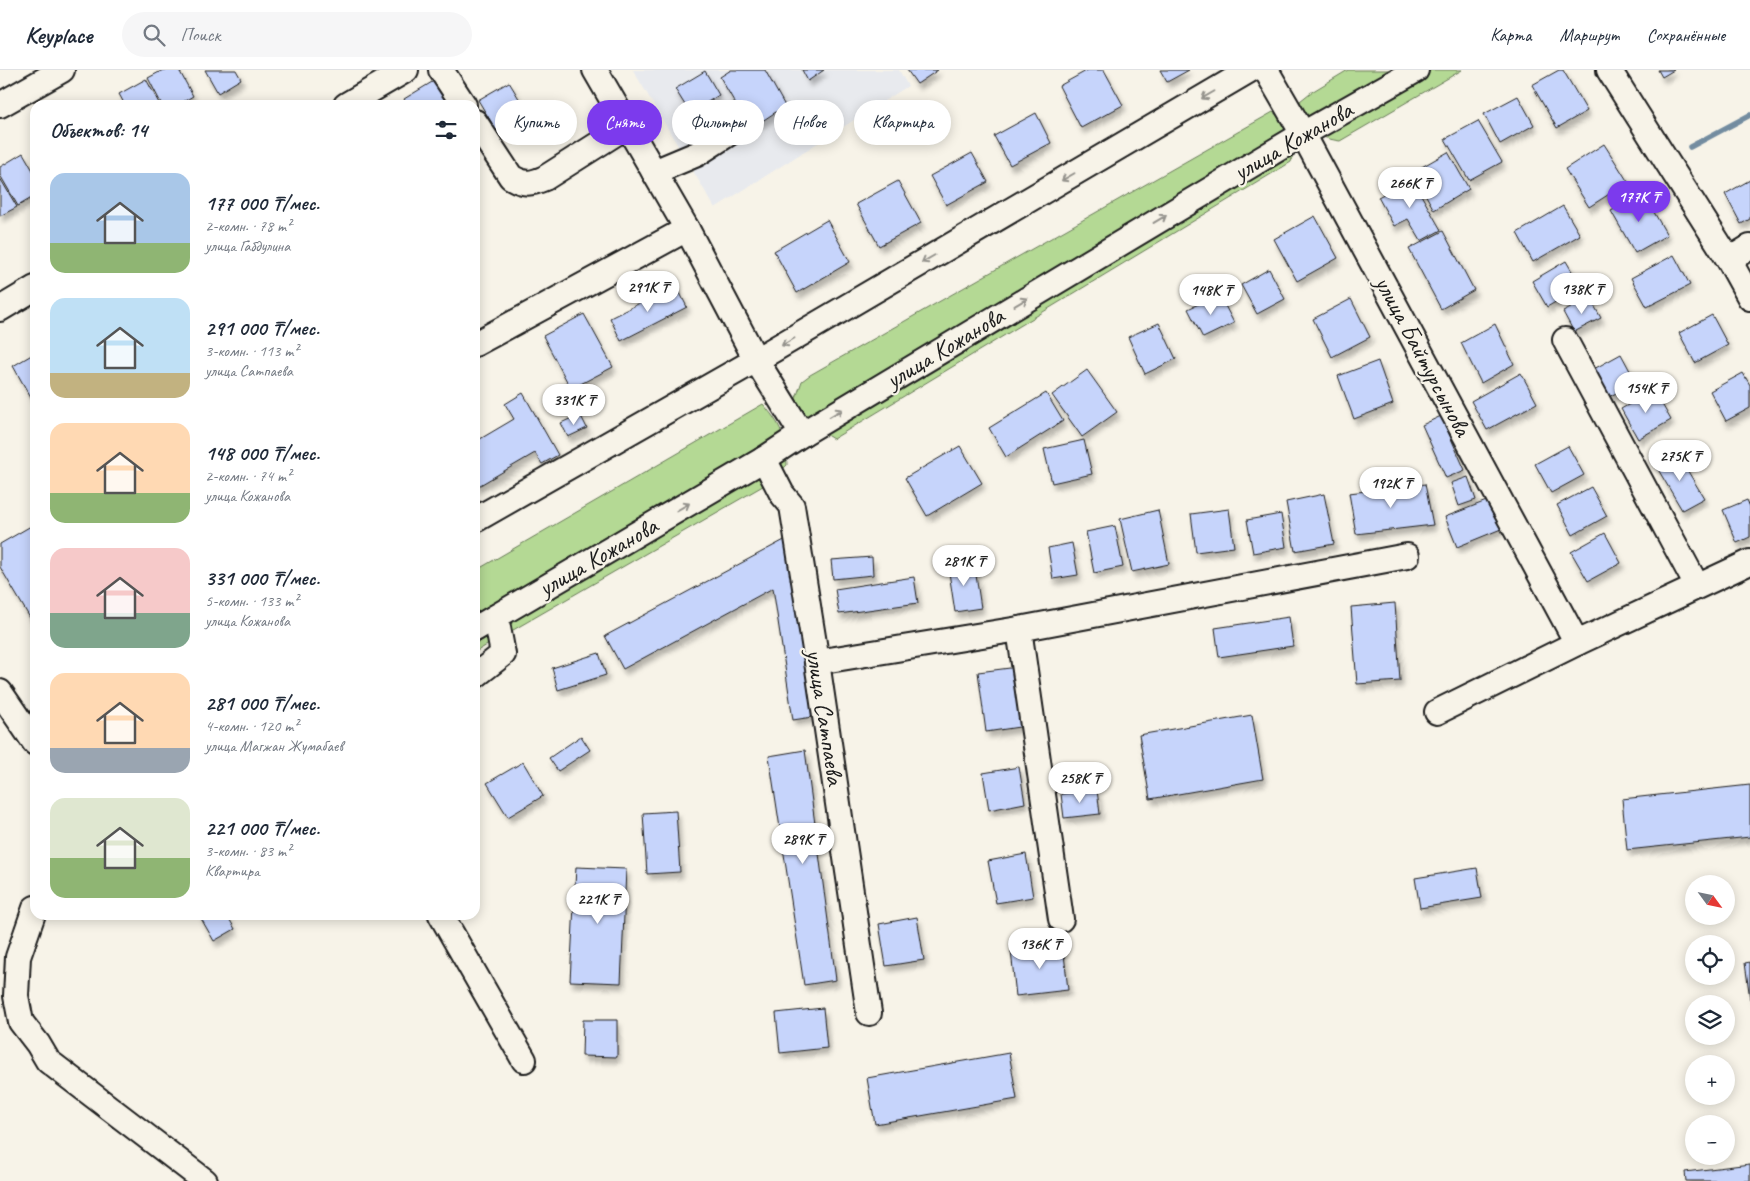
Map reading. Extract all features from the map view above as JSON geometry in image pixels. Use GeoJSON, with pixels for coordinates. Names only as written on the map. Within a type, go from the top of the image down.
{"type":"FeatureCollection","features":[{"type":"Feature","properties":{"kind":"street"},"geometry":{"type":"LineString","coordinates":[[0,105],[62,70]]}},
{"type":"Feature","properties":{"kind":"street"},"geometry":{"type":"LineString","coordinates":[[355,100],[406,70]]}},
{"type":"Feature","properties":{"kind":"street"},"geometry":{"type":"LineString","coordinates":[[441,70],[461,100]]}},
{"type":"Feature","properties":{"kind":"street"},"geometry":{"type":"LineString","coordinates":[[595,70],[613,100]]}},
{"type":"Feature","properties":{"kind":"street"},"geometry":{"type":"LineString","coordinates":[[480,517],[756,360],[1250,70]]}},
{"type":"Feature","properties":{"kind":"street","name":"улица Байтурсынова"},"geometry":{"type":"LineString","coordinates":[[1266,70],[1304,134],[1577,643]]}},
{"type":"Feature","properties":{"kind":"street","name":"улица Кожанова"},"geometry":{"type":"LineString","coordinates":[[480,626],[764,459],[802,434],[1304,134],[1416,70]]}},
{"type":"Feature","properties":{"kind":"street"},"geometry":{"type":"LineString","coordinates":[[1609,70],[1729,260],[1750,298]]}},
{"type":"Feature","properties":{"kind":"street"},"geometry":{"type":"LineString","coordinates":[[480,130],[511,177],[518,182],[531,184],[545,178],[598,145]]}},
{"type":"Feature","properties":{"kind":"street"},"geometry":{"type":"LineString","coordinates":[[639,145],[687,229],[756,360],[802,434]]}},
{"type":"Feature","properties":{"kind":"street"},"geometry":{"type":"LineString","coordinates":[[654,172],[697,154],[711,145]]}},
{"type":"Feature","properties":{"kind":"street"},"geometry":{"type":"LineString","coordinates":[[480,341],[687,229]]}},
{"type":"Feature","properties":{"kind":"street"},"geometry":{"type":"LineString","coordinates":[[1729,260],[1750,247]]}},
{"type":"Feature","properties":{"kind":"street"},"geometry":{"type":"LineString","coordinates":[[0,309],[30,291]]}},
{"type":"Feature","properties":{"kind":"street"},"geometry":{"type":"LineString","coordinates":[[1565,340],[1697,586]]}},
{"type":"Feature","properties":{"kind":"street","name":"улица Сатпаева"},"geometry":{"type":"LineString","coordinates":[[764,459],[782,494],[792,506],[869,1013]]}},
{"type":"Feature","properties":{"kind":"street"},"geometry":{"type":"LineString","coordinates":[[817,662],[1019,629],[1407,556]]}},
{"type":"Feature","properties":{"kind":"street"},"geometry":{"type":"LineString","coordinates":[[1437,712],[1577,643],[1750,562]]}},
{"type":"Feature","properties":{"kind":"street"},"geometry":{"type":"LineString","coordinates":[[480,672],[503,654],[496,617]]}},
{"type":"Feature","properties":{"kind":"street"},"geometry":{"type":"LineString","coordinates":[[1019,629],[1061,919]]}},
{"type":"Feature","properties":{"kind":"street"},"geometry":{"type":"LineString","coordinates":[[0,692],[30,736]]}},
{"type":"Feature","properties":{"kind":"street"},"geometry":{"type":"LineString","coordinates":[[31,920],[18,957],[16,996],[21,1022],[48,1061],[205,1181]]}},
{"type":"Feature","properties":{"kind":"street"},"geometry":{"type":"LineString","coordinates":[[444,920],[524,1060]]}},
{"type":"Feature","properties":{"kind":"shaded area"},"geometry":{"type":"Polygon","coordinates":[[[633,70],[899,70],[908,86],[886,100],[854,100],[854,120],[844,126],[844,100],[774,100],[774,145],[815,145],[715,208],[678,145],[764,145],[764,100],[672,100],[672,136],[662,119],[662,100],[651,100],[633,70]]]}},
{"type":"Feature","properties":{"kind":"green space"},"geometry":{"type":"Polygon","coordinates":[[[1348,70],[1462,70],[1340,141],[1323,137],[1308,122],[1300,101],[1348,70]]]}},
{"type":"Feature","properties":{"kind":"green space"},"geometry":{"type":"Polygon","coordinates":[[[1273,112],[1286,123],[1293,133],[1295,145],[1291,162],[833,439],[811,423],[795,401],[802,381],[810,375],[1273,112]]]}},
{"type":"Feature","properties":{"kind":"green space"},"geometry":{"type":"Polygon","coordinates":[[[763,404],[774,418],[784,438],[787,465],[768,483],[480,649],[480,568],[763,404]]]}},
{"type":"Feature","properties":{"kind":"building"},"geometry":{"type":"Polygon","coordinates":[[[163,70],[179,70],[193,96],[186,100],[159,100],[148,78],[163,70]]]}},
{"type":"Feature","properties":{"kind":"building"},"geometry":{"type":"Polygon","coordinates":[[[205,70],[236,70],[241,79],[218,93],[205,70]]]}},
{"type":"Feature","properties":{"kind":"building"},"geometry":{"type":"Polygon","coordinates":[[[731,70],[765,70],[782,100],[774,100],[774,113],[764,120],[764,100],[733,100],[720,77],[731,70]]]}},
{"type":"Feature","properties":{"kind":"building"},"geometry":{"type":"Polygon","coordinates":[[[802,70],[824,70],[808,81],[802,70]]]}},
{"type":"Feature","properties":{"kind":"building"},"geometry":{"type":"Polygon","coordinates":[[[907,70],[938,70],[917,84],[907,70]]]}},
{"type":"Feature","properties":{"kind":"building"},"geometry":{"type":"Polygon","coordinates":[[[1088,70],[1104,70],[1123,105],[1081,128],[1059,86],[1088,70]]]}},
{"type":"Feature","properties":{"kind":"building"},"geometry":{"type":"Polygon","coordinates":[[[1160,70],[1189,70],[1167,82],[1160,70]]]}},
{"type":"Feature","properties":{"kind":"building"},"geometry":{"type":"Polygon","coordinates":[[[1559,70],[1563,70],[1587,111],[1557,128],[1532,85],[1559,70]]]}},
{"type":"Feature","properties":{"kind":"building"},"geometry":{"type":"Polygon","coordinates":[[[1658,70],[1674,70],[1662,77],[1658,70]]]}},
{"type":"Feature","properties":{"kind":"building"},"geometry":{"type":"Polygon","coordinates":[[[705,71],[719,95],[711,100],[682,100],[675,89],[705,71]]]}},
{"type":"Feature","properties":{"kind":"building"},"geometry":{"type":"Polygon","coordinates":[[[146,79],[157,100],[122,100],[119,94],[146,79]]]}},
{"type":"Feature","properties":{"kind":"building"},"geometry":{"type":"Polygon","coordinates":[[[437,79],[448,100],[404,100],[437,79]]]}},
{"type":"Feature","properties":{"kind":"building"},"geometry":{"type":"Polygon","coordinates":[[[509,82],[520,100],[495,100],[495,128],[480,103],[480,100],[478,100],[509,82]]]}},
{"type":"Feature","properties":{"kind":"building"},"geometry":{"type":"Polygon","coordinates":[[[1518,96],[1534,125],[1500,144],[1484,114],[1518,96]]]}},
{"type":"Feature","properties":{"kind":"building"},"geometry":{"type":"Polygon","coordinates":[[[1036,113],[1051,143],[1010,165],[994,136],[1036,113]]]}},
{"type":"Feature","properties":{"kind":"building"},"geometry":{"type":"Polygon","coordinates":[[[1478,121],[1502,162],[1469,180],[1445,139],[1478,121]]]}},
{"type":"Feature","properties":{"kind":"building"},"geometry":{"type":"Polygon","coordinates":[[[1604,144],[1628,182],[1589,207],[1565,169],[1604,144]]]}},
{"type":"Feature","properties":{"kind":"building"},"geometry":{"type":"Polygon","coordinates":[[[1448,152],[1469,189],[1434,210],[1413,172],[1448,152]]]}},
{"type":"Feature","properties":{"kind":"building"},"geometry":{"type":"Polygon","coordinates":[[[23,153],[30,165],[30,199],[18,206],[0,175],[0,167],[23,153]]]}},
{"type":"Feature","properties":{"kind":"building"},"geometry":{"type":"Polygon","coordinates":[[[972,153],[988,182],[946,205],[930,176],[972,153]]]}},
{"type":"Feature","properties":{"kind":"building"},"geometry":{"type":"Polygon","coordinates":[[[0,178],[17,207],[0,216],[0,178]]]}},
{"type":"Feature","properties":{"kind":"building"},"geometry":{"type":"Polygon","coordinates":[[[1412,179],[1441,230],[1421,241],[1408,219],[1394,226],[1378,197],[1412,179]]]}},
{"type":"Feature","properties":{"kind":"building"},"geometry":{"type":"Polygon","coordinates":[[[1750,180],[1750,219],[1741,224],[1725,194],[1750,180]]]}},
{"type":"Feature","properties":{"kind":"building"},"geometry":{"type":"Polygon","coordinates":[[[898,181],[921,223],[879,246],[856,204],[898,181]]]}},
{"type":"Feature","properties":{"kind":"building"},"geometry":{"type":"Polygon","coordinates":[[[1643,193],[1667,235],[1635,253],[1611,211],[1643,193]]]}},
{"type":"Feature","properties":{"kind":"building"},"geometry":{"type":"Polygon","coordinates":[[[1563,206],[1580,235],[1533,262],[1517,233],[1563,206]]]}},
{"type":"Feature","properties":{"kind":"building"},"geometry":{"type":"Polygon","coordinates":[[[1315,216],[1338,258],[1297,281],[1274,239],[1315,216]]]}},
{"type":"Feature","properties":{"kind":"building"},"geometry":{"type":"Polygon","coordinates":[[[827,220],[850,262],[797,293],[774,251],[827,220]]]}},
{"type":"Feature","properties":{"kind":"building"},"geometry":{"type":"Polygon","coordinates":[[[1443,231],[1474,290],[1441,309],[1409,249],[1443,231]]]}},
{"type":"Feature","properties":{"kind":"building"},"geometry":{"type":"Polygon","coordinates":[[[1674,255],[1690,285],[1647,307],[1631,278],[1674,255]]]}},
{"type":"Feature","properties":{"kind":"building"},"geometry":{"type":"Polygon","coordinates":[[[1566,261],[1581,287],[1547,307],[1532,281],[1566,261]]]}},
{"type":"Feature","properties":{"kind":"building"},"geometry":{"type":"Polygon","coordinates":[[[1269,269],[1285,299],[1257,314],[1241,285],[1269,269]]]}},
{"type":"Feature","properties":{"kind":"building"},"geometry":{"type":"Polygon","coordinates":[[[676,285],[687,307],[621,341],[610,318],[676,285]]]}},
{"type":"Feature","properties":{"kind":"building"},"geometry":{"type":"Polygon","coordinates":[[[1219,294],[1234,323],[1203,338],[1188,309],[1219,294]]]}},
{"type":"Feature","properties":{"kind":"building"},"geometry":{"type":"Polygon","coordinates":[[[1590,298],[1601,318],[1574,332],[1563,312],[1590,298]]]}},
{"type":"Feature","properties":{"kind":"building"},"geometry":{"type":"Polygon","coordinates":[[[1351,299],[1370,337],[1332,357],[1313,319],[1351,299]]]}},
{"type":"Feature","properties":{"kind":"building"},"geometry":{"type":"Polygon","coordinates":[[[584,314],[613,367],[571,389],[543,336],[584,314]]]}},
{"type":"Feature","properties":{"kind":"building"},"geometry":{"type":"Polygon","coordinates":[[[1712,315],[1728,345],[1695,363],[1679,333],[1712,315]]]}},
{"type":"Feature","properties":{"kind":"building"},"geometry":{"type":"Polygon","coordinates":[[[1159,323],[1176,359],[1145,374],[1128,337],[1159,323]]]}},
{"type":"Feature","properties":{"kind":"building"},"geometry":{"type":"Polygon","coordinates":[[[1495,324],[1514,364],[1481,383],[1461,343],[1495,324]]]}},
{"type":"Feature","properties":{"kind":"building"},"geometry":{"type":"Polygon","coordinates":[[[1621,354],[1636,382],[1607,398],[1592,370],[1621,354]]]}},
{"type":"Feature","properties":{"kind":"building"},"geometry":{"type":"Polygon","coordinates":[[[30,356],[30,396],[13,366],[30,356]]]}},
{"type":"Feature","properties":{"kind":"building"},"geometry":{"type":"Polygon","coordinates":[[[1378,361],[1393,404],[1354,419],[1338,376],[1378,361]]]}},
{"type":"Feature","properties":{"kind":"building"},"geometry":{"type":"Polygon","coordinates":[[[1087,370],[1117,412],[1082,437],[1052,395],[1087,370]]]}},
{"type":"Feature","properties":{"kind":"building"},"geometry":{"type":"Polygon","coordinates":[[[1521,373],[1537,403],[1487,430],[1471,401],[1521,373]]]}},
{"type":"Feature","properties":{"kind":"building"},"geometry":{"type":"Polygon","coordinates":[[[1743,373],[1750,385],[1750,408],[1726,421],[1710,391],[1743,373]]]}},
{"type":"Feature","properties":{"kind":"building"},"geometry":{"type":"Polygon","coordinates":[[[1654,390],[1671,420],[1638,439],[1621,409],[1654,390]]]}},
{"type":"Feature","properties":{"kind":"building"},"geometry":{"type":"Polygon","coordinates":[[[523,393],[558,455],[542,464],[535,453],[480,485],[480,439],[514,419],[505,404],[523,393]]]}},
{"type":"Feature","properties":{"kind":"building"},"geometry":{"type":"Polygon","coordinates":[[[1046,393],[1063,421],[1006,457],[989,428],[1046,393]]]}},
{"type":"Feature","properties":{"kind":"building"},"geometry":{"type":"Polygon","coordinates":[[[580,414],[587,428],[568,437],[561,423],[580,414]]]}},
{"type":"Feature","properties":{"kind":"building"},"geometry":{"type":"Polygon","coordinates":[[[1441,416],[1465,470],[1446,478],[1422,425],[1441,416]]]}},
{"type":"Feature","properties":{"kind":"building"},"geometry":{"type":"Polygon","coordinates":[[[1084,440],[1092,474],[1052,483],[1044,449],[1084,440]]]}},
{"type":"Feature","properties":{"kind":"building"},"geometry":{"type":"Polygon","coordinates":[[[960,446],[982,483],[927,516],[905,478],[960,446]]]}},
{"type":"Feature","properties":{"kind":"building"},"geometry":{"type":"Polygon","coordinates":[[[1568,446],[1584,475],[1551,493],[1535,464],[1568,446]]]}},
{"type":"Feature","properties":{"kind":"building"},"geometry":{"type":"Polygon","coordinates":[[[1677,453],[1704,498],[1682,510],[1656,466],[1677,453]]]}},
{"type":"Feature","properties":{"kind":"building"},"geometry":{"type":"Polygon","coordinates":[[[1468,477],[1476,500],[1459,506],[1451,483],[1468,477]]]}},
{"type":"Feature","properties":{"kind":"building"},"geometry":{"type":"Polygon","coordinates":[[[1425,484],[1433,525],[1356,534],[1349,493],[1425,484]]]}},
{"type":"Feature","properties":{"kind":"building"},"geometry":{"type":"Polygon","coordinates":[[[1591,487],[1607,516],[1573,535],[1557,505],[1591,487]]]}},
{"type":"Feature","properties":{"kind":"building"},"geometry":{"type":"Polygon","coordinates":[[[1324,494],[1334,544],[1295,551],[1286,502],[1324,494]]]}},
{"type":"Feature","properties":{"kind":"building"},"geometry":{"type":"Polygon","coordinates":[[[1489,500],[1501,529],[1457,547],[1445,517],[1489,500]]]}},
{"type":"Feature","properties":{"kind":"building"},"geometry":{"type":"Polygon","coordinates":[[[1747,500],[1750,507],[1750,537],[1737,543],[1723,510],[1747,500]]]}},
{"type":"Feature","properties":{"kind":"building"},"geometry":{"type":"Polygon","coordinates":[[[1229,509],[1234,547],[1196,552],[1191,514],[1229,509]]]}},
{"type":"Feature","properties":{"kind":"building"},"geometry":{"type":"Polygon","coordinates":[[[1158,510],[1169,564],[1132,572],[1120,519],[1158,510]]]}},
{"type":"Feature","properties":{"kind":"building"},"geometry":{"type":"Polygon","coordinates":[[[1281,514],[1286,547],[1253,553],[1247,520],[1281,514]]]}},
{"type":"Feature","properties":{"kind":"building"},"geometry":{"type":"Polygon","coordinates":[[[1115,526],[1123,567],[1094,573],[1086,532],[1115,526]]]}},
{"type":"Feature","properties":{"kind":"building"},"geometry":{"type":"Polygon","coordinates":[[[30,527],[30,618],[0,567],[0,544],[30,527]]]}},
{"type":"Feature","properties":{"kind":"building"},"geometry":{"type":"Polygon","coordinates":[[[1605,533],[1621,563],[1588,581],[1571,552],[1605,533]]]}},
{"type":"Feature","properties":{"kind":"building"},"geometry":{"type":"Polygon","coordinates":[[[788,538],[819,716],[793,720],[773,588],[623,669],[605,636],[788,538]]]}},
{"type":"Feature","properties":{"kind":"building"},"geometry":{"type":"Polygon","coordinates":[[[1072,543],[1078,575],[1053,579],[1048,548],[1072,543]]]}},
{"type":"Feature","properties":{"kind":"building"},"geometry":{"type":"Polygon","coordinates":[[[872,557],[873,575],[833,579],[831,560],[872,557]]]}},
{"type":"Feature","properties":{"kind":"building"},"geometry":{"type":"Polygon","coordinates":[[[974,562],[981,608],[955,612],[948,566],[974,562]]]}},
{"type":"Feature","properties":{"kind":"building"},"geometry":{"type":"Polygon","coordinates":[[[914,577],[918,603],[839,614],[835,589],[914,577]]]}},
{"type":"Feature","properties":{"kind":"building"},"geometry":{"type":"Polygon","coordinates":[[[1395,603],[1400,681],[1357,684],[1351,607],[1395,603]]]}},
{"type":"Feature","properties":{"kind":"building"},"geometry":{"type":"Polygon","coordinates":[[[1289,617],[1293,646],[1219,657],[1215,628],[1289,617]]]}},
{"type":"Feature","properties":{"kind":"building"},"geometry":{"type":"Polygon","coordinates":[[[599,653],[606,675],[558,690],[552,668],[599,653]]]}},
{"type":"Feature","properties":{"kind":"building"},"geometry":{"type":"Polygon","coordinates":[[[1018,667],[1026,726],[986,732],[978,672],[1018,667]]]}},
{"type":"Feature","properties":{"kind":"building"},"geometry":{"type":"Polygon","coordinates":[[[1252,715],[1263,779],[1150,799],[1139,735],[1252,715]]]}},
{"type":"Feature","properties":{"kind":"building"},"geometry":{"type":"Polygon","coordinates":[[[581,736],[590,750],[558,771],[549,758],[581,736]]]}},
{"type":"Feature","properties":{"kind":"building"},"geometry":{"type":"Polygon","coordinates":[[[805,750],[836,980],[804,985],[769,756],[805,750]]]}},
{"type":"Feature","properties":{"kind":"building"},"geometry":{"type":"Polygon","coordinates":[[[523,762],[543,796],[508,817],[487,783],[523,762]]]}},
{"type":"Feature","properties":{"kind":"building"},"geometry":{"type":"Polygon","coordinates":[[[1019,767],[1025,803],[989,810],[983,773],[1019,767]]]}},
{"type":"Feature","properties":{"kind":"building"},"geometry":{"type":"Polygon","coordinates":[[[1750,785],[1750,837],[1627,850],[1622,799],[1750,785]]]}},
{"type":"Feature","properties":{"kind":"building"},"geometry":{"type":"Polygon","coordinates":[[[1097,790],[1100,814],[1064,818],[1061,794],[1097,790]]]}},
{"type":"Feature","properties":{"kind":"building"},"geometry":{"type":"Polygon","coordinates":[[[676,811],[680,872],[647,874],[643,813],[676,811]]]}},
{"type":"Feature","properties":{"kind":"building"},"geometry":{"type":"Polygon","coordinates":[[[1026,854],[1033,897],[996,903],[988,861],[1026,854]]]}},
{"type":"Feature","properties":{"kind":"building"},"geometry":{"type":"Polygon","coordinates":[[[576,867],[626,869],[621,983],[570,981],[576,867]]]}},
{"type":"Feature","properties":{"kind":"building"},"geometry":{"type":"Polygon","coordinates":[[[1477,868],[1482,898],[1420,908],[1415,878],[1477,868]]]}},
{"type":"Feature","properties":{"kind":"building"},"geometry":{"type":"Polygon","coordinates":[[[917,917],[924,960],[886,966],[879,924],[917,917]]]}},
{"type":"Feature","properties":{"kind":"building"},"geometry":{"type":"Polygon","coordinates":[[[202,920],[230,920],[235,929],[214,941],[202,920]]]}},
{"type":"Feature","properties":{"kind":"building"},"geometry":{"type":"Polygon","coordinates":[[[1063,945],[1068,990],[1016,996],[1011,951],[1063,945]]]}},
{"type":"Feature","properties":{"kind":"building"},"geometry":{"type":"Polygon","coordinates":[[[1750,962],[1750,999],[1745,963],[1750,962]]]}},
{"type":"Feature","properties":{"kind":"building"},"geometry":{"type":"Polygon","coordinates":[[[823,1008],[827,1048],[780,1053],[776,1013],[823,1008]]]}},
{"type":"Feature","properties":{"kind":"building"},"geometry":{"type":"Polygon","coordinates":[[[583,1020],[617,1020],[617,1057],[582,1056],[583,1020]]]}},
{"type":"Feature","properties":{"kind":"building"},"geometry":{"type":"Polygon","coordinates":[[[1009,1053],[1017,1099],[875,1124],[867,1078],[1009,1053]]]}},
{"type":"Feature","properties":{"kind":"building"},"geometry":{"type":"Polygon","coordinates":[[[1750,1164],[1750,1181],[1686,1181],[1685,1172],[1750,1164]]]}},
{"type":"Feature","properties":{"kind":"waterway"},"geometry":{"type":"LineString","coordinates":[[1690,147],[1750,115]]}}]}
